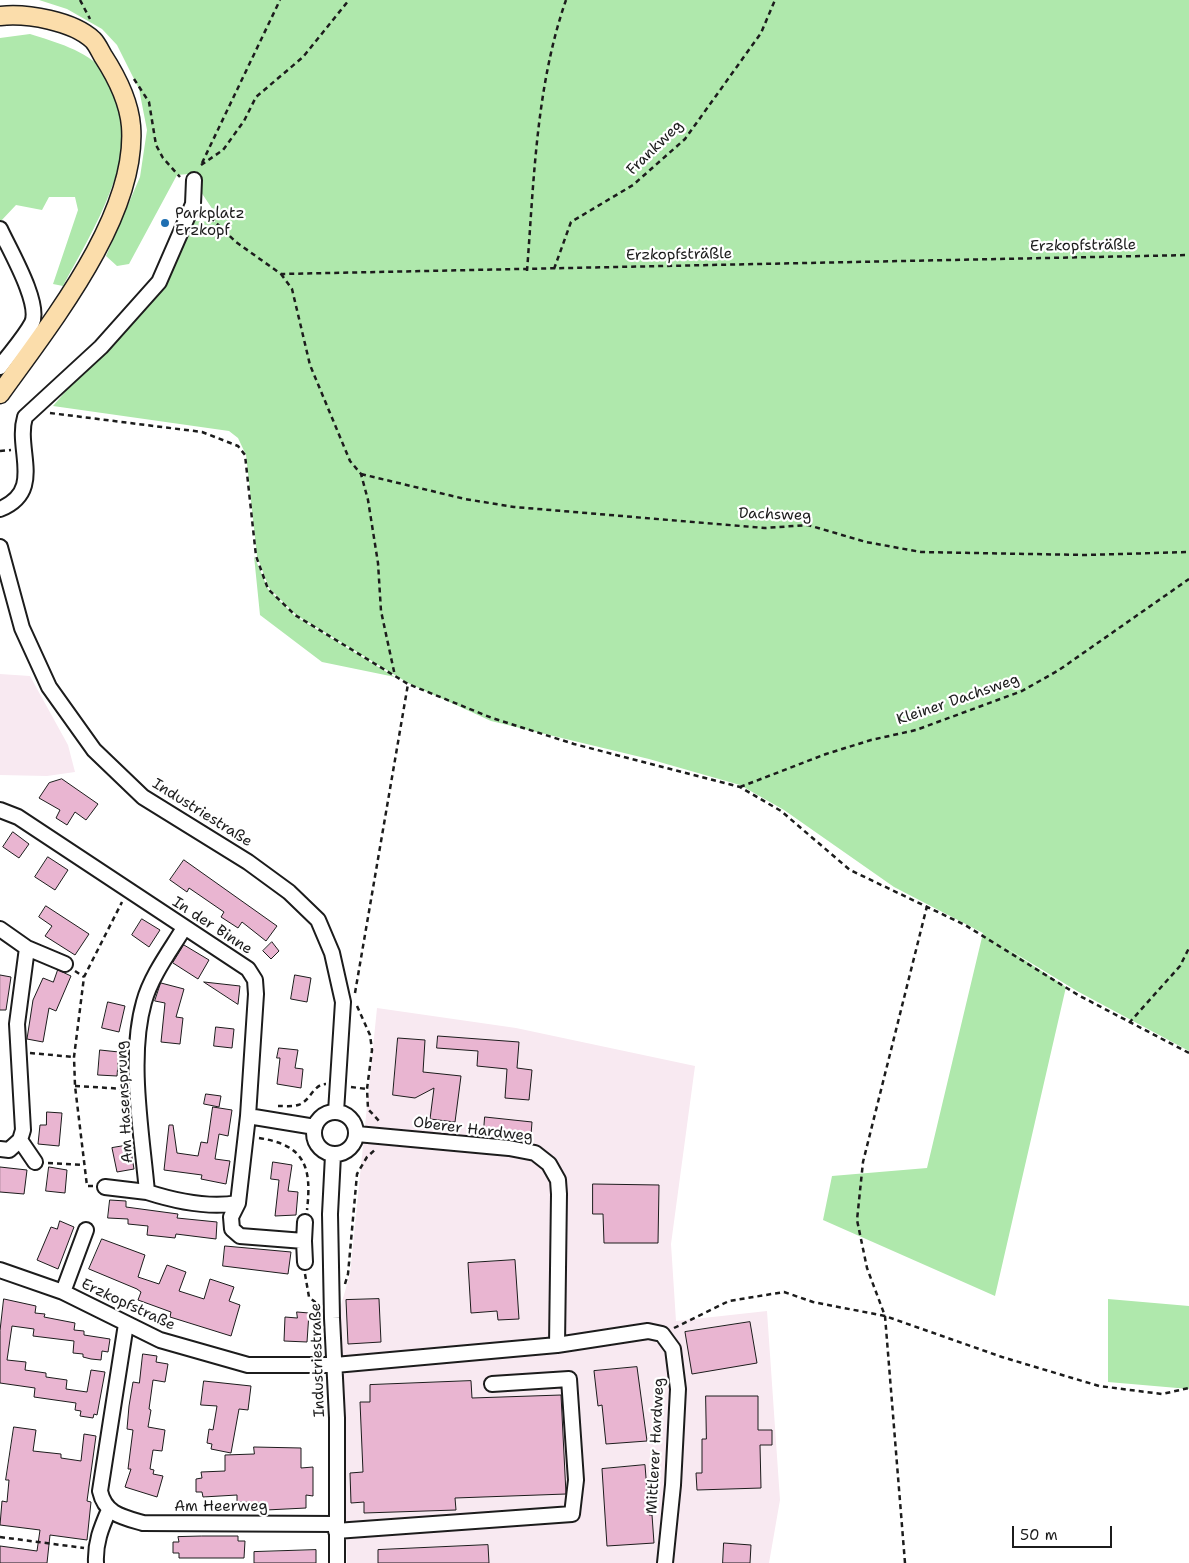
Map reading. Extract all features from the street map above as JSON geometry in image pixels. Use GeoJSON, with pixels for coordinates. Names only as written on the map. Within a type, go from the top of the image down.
{"type":"FeatureCollection","features":[{"type":"Feature","properties":{"kind":"main road"},"geometry":{"type":"LineString","coordinates":[[0,16],[17,14],[59,22],[93,40],[114,72],[131,125],[130,157],[124,186],[91,261],[0,394]]}},
{"type":"Feature","properties":{"kind":"street"},"geometry":{"type":"LineString","coordinates":[[0,509],[13,504],[23,488],[27,473],[22,426],[25,418],[101,347],[158,278],[193,204],[194,180]]}},
{"type":"Feature","properties":{"kind":"street"},"geometry":{"type":"LineString","coordinates":[[0,229],[30,296],[34,312],[32,323],[0,367]]}},
{"type":"Feature","properties":{"kind":"street","name":"Industriestraße"},"geometry":{"type":"LineString","coordinates":[[0,547],[22,628],[49,687],[94,750],[143,797],[248,862],[289,892],[318,920],[332,953],[343,1002],[336,1112]]}},
{"type":"Feature","properties":{"kind":"street","name":"In der Binne"},"geometry":{"type":"LineString","coordinates":[[0,810],[18,817],[248,969],[255,980],[248,1116]]}},
{"type":"Feature","properties":{"kind":"street"},"geometry":{"type":"LineString","coordinates":[[0,928],[27,948],[65,964]]}},
{"type":"Feature","properties":{"kind":"street","name":"Am Hasensprung"},"geometry":{"type":"LineString","coordinates":[[147,1192],[136,1042],[144,1001],[161,966],[184,928]]}},
{"type":"Feature","properties":{"kind":"street"},"geometry":{"type":"LineString","coordinates":[[0,1149],[9,1150],[20,1140],[23,1130],[17,1024],[27,948]]}},
{"type":"Feature","properties":{"kind":"street"},"geometry":{"type":"LineString","coordinates":[[336,1112],[342,1113],[353,1121],[357,1134],[352,1147],[347,1152],[333,1155],[324,1151],[316,1143],[315,1127],[321,1118],[336,1112]]}},
{"type":"Feature","properties":{"kind":"street"},"geometry":{"type":"LineString","coordinates":[[304,1241],[240,1236],[232,1229],[231,1217],[238,1204],[248,1116],[315,1127]]}},
{"type":"Feature","properties":{"kind":"street","name":"Oberer Hardweg"},"geometry":{"type":"LineString","coordinates":[[357,1134],[508,1148],[535,1153],[549,1164],[558,1180],[559,1194],[557,1345]]}},
{"type":"Feature","properties":{"kind":"street"},"geometry":{"type":"LineString","coordinates":[[20,1140],[35,1162]]}},
{"type":"Feature","properties":{"kind":"street","name":"Industriestraße"},"geometry":{"type":"LineString","coordinates":[[333,1155],[330,1214],[337,1563]]}},
{"type":"Feature","properties":{"kind":"street"},"geometry":{"type":"LineString","coordinates":[[105,1187],[147,1192],[162,1197],[224,1206],[238,1204]]}},
{"type":"Feature","properties":{"kind":"street"},"geometry":{"type":"LineString","coordinates":[[305,1222],[305,1262]]}},
{"type":"Feature","properties":{"kind":"street"},"geometry":{"type":"LineString","coordinates":[[63,1292],[86,1230]]}},
{"type":"Feature","properties":{"kind":"street","name":"Erzkopfstraße"},"geometry":{"type":"LineString","coordinates":[[0,1270],[63,1292],[160,1340],[248,1365],[334,1365]]}},
{"type":"Feature","properties":{"kind":"street"},"geometry":{"type":"LineString","coordinates":[[96,1556],[109,1510],[102,1500],[100,1491],[126,1324]]}},
{"type":"Feature","properties":{"kind":"street"},"geometry":{"type":"LineString","coordinates":[[334,1365],[557,1345],[648,1331],[662,1334]]}},
{"type":"Feature","properties":{"kind":"street","name":"Mittlerer Hardweg"},"geometry":{"type":"LineString","coordinates":[[662,1334],[673,1350],[678,1388],[673,1485],[665,1563]]}},
{"type":"Feature","properties":{"kind":"street","name":"Am Heerweg"},"geometry":{"type":"LineString","coordinates":[[109,1510],[119,1516],[143,1523],[336,1528],[572,1514],[576,1480],[569,1379],[492,1384]]}},
{"type":"Feature","properties":{"kind":"path"},"geometry":{"type":"LineString","coordinates":[[194,180],[280,0]]}},
{"type":"Feature","properties":{"kind":"path"},"geometry":{"type":"LineString","coordinates":[[202,165],[223,150],[244,122],[256,97],[302,57],[349,0]]}},
{"type":"Feature","properties":{"kind":"path"},"geometry":{"type":"LineString","coordinates":[[527,271],[540,118],[552,43],[566,0]]}},
{"type":"Feature","properties":{"kind":"path","name":"Frankweg"},"geometry":{"type":"LineString","coordinates":[[554,269],[571,222],[633,185],[685,139],[761,33],[775,0]]}},
{"type":"Feature","properties":{"kind":"path"},"geometry":{"type":"LineString","coordinates":[[193,204],[204,211],[236,242],[281,274],[292,289],[314,373],[350,462],[361,474],[378,563],[381,611],[395,676]]}},
{"type":"Feature","properties":{"kind":"path","name":"Erzkopfsträßle"},"geometry":{"type":"LineString","coordinates":[[281,274],[527,271],[1189,255]]}},
{"type":"Feature","properties":{"kind":"path"},"geometry":{"type":"LineString","coordinates":[[35,408],[50,412],[202,432],[238,446],[245,454],[256,556],[268,589],[295,616],[408,684],[492,718],[574,744],[740,788],[781,811],[850,870],[965,925],[1078,995],[1189,1053]]}},
{"type":"Feature","properties":{"kind":"path","name":"Dachsweg"},"geometry":{"type":"LineString","coordinates":[[361,474],[465,499],[514,508],[766,528],[808,525],[866,542],[922,552],[1085,554],[1189,552]]}},
{"type":"Feature","properties":{"kind":"path","name":"Kleiner Dachsweg"},"geometry":{"type":"LineString","coordinates":[[740,788],[826,754],[871,740],[916,730],[1022,691],[1108,637],[1189,579]]}},
{"type":"Feature","properties":{"kind":"path"},"geometry":{"type":"LineString","coordinates":[[343,1291],[348,1274],[357,1174],[367,1157],[376,1151],[380,1121],[368,1109],[367,1089],[372,1056],[370,1035],[357,1007],[355,995],[408,684]]}},
{"type":"Feature","properties":{"kind":"path"},"geometry":{"type":"LineString","coordinates":[[87,1186],[75,1086],[74,1057],[84,977],[128,890]]}},
{"type":"Feature","properties":{"kind":"path"},"geometry":{"type":"LineString","coordinates":[[905,1563],[885,1316],[867,1268],[857,1220],[863,1162],[927,906]]}},
{"type":"Feature","properties":{"kind":"path"},"geometry":{"type":"LineString","coordinates":[[1129,1023],[1180,966],[1189,948]]}},
{"type":"Feature","properties":{"kind":"path"},"geometry":{"type":"LineString","coordinates":[[19,1052],[74,1057]]}},
{"type":"Feature","properties":{"kind":"path"},"geometry":{"type":"LineString","coordinates":[[277,1106],[298,1105],[309,1099],[316,1088],[322,1084],[367,1089]]}},
{"type":"Feature","properties":{"kind":"path"},"geometry":{"type":"LineString","coordinates":[[75,1086],[139,1090]]}},
{"type":"Feature","properties":{"kind":"path"},"geometry":{"type":"LineString","coordinates":[[245,1136],[277,1141],[290,1147],[300,1156],[306,1166],[309,1184],[305,1222]]}},
{"type":"Feature","properties":{"kind":"path"},"geometry":{"type":"LineString","coordinates":[[35,1162],[84,1165]]}},
{"type":"Feature","properties":{"kind":"path"},"geometry":{"type":"LineString","coordinates":[[305,1262],[308,1297],[316,1302],[315,1335],[320,1338],[333,1338]]}},
{"type":"Feature","properties":{"kind":"path"},"geometry":{"type":"LineString","coordinates":[[662,1334],[730,1301],[784,1292],[813,1302],[885,1316],[1002,1357],[1099,1386],[1162,1394],[1189,1388]]}},
{"type":"Feature","properties":{"kind":"path"},"geometry":{"type":"LineString","coordinates":[[0,1537],[96,1556]]}},
{"type":"Feature","properties":{"kind":"shaded area"},"geometry":{"type":"Polygon","coordinates":[[[0,674],[30,676],[68,745],[75,772],[47,776],[0,775],[0,674]]]}},
{"type":"Feature","properties":{"kind":"shaded area"},"geometry":{"type":"Polygon","coordinates":[[[377,1008],[516,1028],[695,1066],[671,1244],[676,1321],[767,1311],[780,1500],[769,1563],[347,1563],[340,1353],[337,1319],[350,1274],[377,1008]]]}},
{"type":"Feature","properties":{"kind":"green space"},"geometry":{"type":"Polygon","coordinates":[[[39,0],[1189,0],[1189,1051],[1077,991],[1003,946],[1066,987],[995,1296],[823,1220],[832,1176],[927,1168],[983,933],[894,887],[784,810],[740,785],[649,759],[491,721],[408,683],[296,615],[269,588],[257,556],[246,455],[238,438],[229,431],[53,406],[166,275],[193,221],[215,222],[213,210],[189,174],[177,175],[129,264],[117,266],[106,256],[140,177],[147,130],[139,89],[117,45],[102,29],[67,9],[39,0]]]}},
{"type":"Feature","properties":{"kind":"green space"},"geometry":{"type":"Polygon","coordinates":[[[30,34],[79,52],[97,64],[104,71],[118,96],[123,123],[122,151],[114,180],[90,237],[63,286],[53,284],[78,210],[75,197],[49,197],[42,210],[16,205],[0,222],[0,38],[30,34]]]}},
{"type":"Feature","properties":{"kind":"green space"},"geometry":{"type":"Polygon","coordinates":[[[254,556],[268,589],[295,616],[395,677],[322,662],[260,615],[254,556]]]}},
{"type":"Feature","properties":{"kind":"green space"},"geometry":{"type":"Polygon","coordinates":[[[1108,1299],[1189,1306],[1189,1389],[1108,1382],[1108,1299]]]}},
{"type":"Feature","properties":{"kind":"building"},"geometry":{"type":"Polygon","coordinates":[[[62,779],[98,804],[86,820],[75,812],[67,825],[56,818],[60,810],[39,798],[49,783],[62,779]]]}},
{"type":"Feature","properties":{"kind":"building"},"geometry":{"type":"Polygon","coordinates":[[[13,832],[29,844],[19,858],[3,847],[13,832]]]}},
{"type":"Feature","properties":{"kind":"building"},"geometry":{"type":"Polygon","coordinates":[[[48,857],[68,870],[55,890],[35,877],[48,857]]]}},
{"type":"Feature","properties":{"kind":"building"},"geometry":{"type":"Polygon","coordinates":[[[184,860],[277,926],[266,941],[242,922],[238,928],[221,917],[224,912],[189,888],[187,892],[170,880],[184,860]]]}},
{"type":"Feature","properties":{"kind":"building"},"geometry":{"type":"Polygon","coordinates":[[[46,906],[89,934],[75,955],[45,936],[52,926],[39,917],[46,906]]]}},
{"type":"Feature","properties":{"kind":"building"},"geometry":{"type":"Polygon","coordinates":[[[142,919],[160,930],[149,947],[132,935],[142,919]]]}},
{"type":"Feature","properties":{"kind":"building"},"geometry":{"type":"Polygon","coordinates":[[[272,942],[279,951],[271,959],[263,951],[272,942]]]}},
{"type":"Feature","properties":{"kind":"building"},"geometry":{"type":"Polygon","coordinates":[[[184,945],[209,960],[198,979],[173,963],[184,945]]]}},
{"type":"Feature","properties":{"kind":"building"},"geometry":{"type":"Polygon","coordinates":[[[58,970],[71,976],[56,1011],[49,1008],[43,1042],[27,1039],[33,1000],[43,978],[53,982],[58,970]]]}},
{"type":"Feature","properties":{"kind":"building"},"geometry":{"type":"Polygon","coordinates":[[[0,975],[11,977],[6,1010],[0,1010],[0,975]]]}},
{"type":"Feature","properties":{"kind":"building"},"geometry":{"type":"Polygon","coordinates":[[[295,975],[311,978],[307,1002],[291,999],[295,975]]]}},
{"type":"Feature","properties":{"kind":"building"},"geometry":{"type":"Polygon","coordinates":[[[204,982],[240,986],[238,1004],[204,982]]]}},
{"type":"Feature","properties":{"kind":"building"},"geometry":{"type":"Polygon","coordinates":[[[161,983],[184,989],[176,1017],[183,1018],[180,1044],[161,1042],[165,1003],[155,1001],[161,983]]]}},
{"type":"Feature","properties":{"kind":"building"},"geometry":{"type":"Polygon","coordinates":[[[108,1002],[125,1006],[119,1032],[102,1028],[108,1002]]]}},
{"type":"Feature","properties":{"kind":"building"},"geometry":{"type":"Polygon","coordinates":[[[216,1027],[234,1029],[232,1048],[214,1046],[216,1027]]]}},
{"type":"Feature","properties":{"kind":"building"},"geometry":{"type":"Polygon","coordinates":[[[438,1036],[519,1042],[517,1068],[532,1070],[529,1100],[505,1098],[507,1069],[477,1066],[478,1051],[437,1048],[438,1036]]]}},
{"type":"Feature","properties":{"kind":"building"},"geometry":{"type":"Polygon","coordinates":[[[398,1038],[425,1040],[423,1072],[461,1076],[455,1122],[430,1119],[434,1088],[415,1098],[393,1095],[398,1038]]]}},
{"type":"Feature","properties":{"kind":"building"},"geometry":{"type":"Polygon","coordinates":[[[279,1048],[298,1050],[295,1068],[303,1069],[301,1088],[277,1084],[280,1058],[277,1058],[279,1048]]]}},
{"type":"Feature","properties":{"kind":"building"},"geometry":{"type":"Polygon","coordinates":[[[100,1050],[119,1052],[117,1076],[98,1075],[100,1050]]]}},
{"type":"Feature","properties":{"kind":"building"},"geometry":{"type":"Polygon","coordinates":[[[206,1094],[221,1096],[219,1107],[204,1104],[206,1094]]]}},
{"type":"Feature","properties":{"kind":"building"},"geometry":{"type":"Polygon","coordinates":[[[213,1107],[232,1110],[228,1136],[219,1134],[215,1159],[230,1161],[226,1184],[201,1179],[202,1175],[164,1170],[169,1125],[173,1125],[177,1153],[198,1156],[201,1142],[207,1143],[213,1107]]]}},
{"type":"Feature","properties":{"kind":"building"},"geometry":{"type":"Polygon","coordinates":[[[47,1112],[62,1113],[59,1146],[38,1144],[40,1125],[46,1125],[47,1112]]]}},
{"type":"Feature","properties":{"kind":"building"},"geometry":{"type":"Polygon","coordinates":[[[485,1117],[532,1122],[531,1135],[484,1130],[485,1117]]]}},
{"type":"Feature","properties":{"kind":"building"},"geometry":{"type":"Polygon","coordinates":[[[130,1145],[134,1169],[117,1172],[112,1148],[130,1145]]]}},
{"type":"Feature","properties":{"kind":"building"},"geometry":{"type":"Polygon","coordinates":[[[273,1162],[292,1165],[288,1191],[298,1192],[296,1215],[275,1216],[279,1180],[271,1179],[273,1162]]]}},
{"type":"Feature","properties":{"kind":"building"},"geometry":{"type":"Polygon","coordinates":[[[0,1167],[27,1170],[24,1194],[0,1192],[0,1167]]]}},
{"type":"Feature","properties":{"kind":"building"},"geometry":{"type":"Polygon","coordinates":[[[49,1167],[67,1170],[65,1193],[46,1191],[49,1167]]]}},
{"type":"Feature","properties":{"kind":"building"},"geometry":{"type":"Polygon","coordinates":[[[593,1184],[659,1185],[658,1243],[604,1243],[603,1214],[593,1214],[593,1184]]]}},
{"type":"Feature","properties":{"kind":"building"},"geometry":{"type":"Polygon","coordinates":[[[110,1200],[126,1201],[126,1207],[178,1214],[177,1218],[217,1222],[216,1239],[176,1234],[175,1238],[147,1235],[148,1226],[128,1224],[128,1219],[108,1218],[110,1200]]]}},
{"type":"Feature","properties":{"kind":"building"},"geometry":{"type":"Polygon","coordinates":[[[60,1221],[74,1227],[58,1269],[37,1260],[51,1227],[57,1229],[60,1221]]]}},
{"type":"Feature","properties":{"kind":"building"},"geometry":{"type":"Polygon","coordinates":[[[102,1239],[145,1255],[138,1277],[159,1284],[167,1265],[186,1272],[179,1291],[204,1299],[210,1279],[234,1287],[229,1301],[240,1305],[231,1336],[170,1317],[171,1312],[138,1300],[141,1292],[137,1289],[89,1269],[102,1239]]]}},
{"type":"Feature","properties":{"kind":"building"},"geometry":{"type":"Polygon","coordinates":[[[225,1246],[291,1252],[288,1274],[223,1266],[225,1246]]]}},
{"type":"Feature","properties":{"kind":"building"},"geometry":{"type":"Polygon","coordinates":[[[515,1260],[519,1319],[498,1320],[497,1311],[471,1313],[468,1263],[515,1260]]]}},
{"type":"Feature","properties":{"kind":"building"},"geometry":{"type":"Polygon","coordinates":[[[4,1299],[36,1306],[35,1313],[45,1314],[44,1317],[75,1323],[74,1330],[84,1331],[84,1335],[110,1339],[108,1352],[102,1351],[101,1360],[91,1359],[83,1357],[83,1354],[73,1353],[74,1341],[33,1336],[34,1329],[12,1326],[7,1360],[26,1362],[25,1370],[46,1373],[46,1377],[67,1380],[66,1389],[87,1392],[91,1370],[105,1372],[97,1415],[94,1414],[93,1418],[80,1416],[81,1411],[75,1410],[76,1403],[34,1397],[35,1388],[0,1383],[0,1331],[4,1299]]]}},
{"type":"Feature","properties":{"kind":"building"},"geometry":{"type":"Polygon","coordinates":[[[379,1299],[381,1342],[348,1344],[346,1300],[379,1299]]]}},
{"type":"Feature","properties":{"kind":"building"},"geometry":{"type":"Polygon","coordinates":[[[297,1312],[309,1313],[307,1342],[284,1341],[285,1317],[297,1318],[297,1312]]]}},
{"type":"Feature","properties":{"kind":"building"},"geometry":{"type":"Polygon","coordinates":[[[750,1322],[757,1363],[692,1374],[685,1332],[750,1322]]]}},
{"type":"Feature","properties":{"kind":"building"},"geometry":{"type":"Polygon","coordinates":[[[143,1354],[157,1356],[156,1362],[168,1364],[165,1382],[153,1380],[149,1409],[151,1410],[148,1427],[165,1430],[162,1451],[153,1450],[150,1469],[154,1470],[153,1474],[163,1476],[157,1497],[125,1487],[131,1469],[128,1469],[133,1430],[127,1429],[129,1406],[133,1382],[139,1383],[143,1354]]]}},
{"type":"Feature","properties":{"kind":"building"},"geometry":{"type":"Polygon","coordinates":[[[637,1367],[647,1441],[606,1444],[602,1405],[598,1406],[594,1371],[637,1367]]]}},
{"type":"Feature","properties":{"kind":"building"},"geometry":{"type":"Polygon","coordinates":[[[204,1381],[251,1386],[248,1410],[239,1409],[231,1453],[211,1449],[212,1444],[207,1443],[209,1429],[213,1430],[217,1406],[201,1405],[204,1381]]]}},
{"type":"Feature","properties":{"kind":"building"},"geometry":{"type":"Polygon","coordinates":[[[471,1381],[472,1398],[561,1395],[566,1494],[455,1498],[456,1510],[364,1513],[364,1502],[351,1503],[350,1473],[363,1472],[360,1402],[370,1402],[370,1385],[471,1381]]]}},
{"type":"Feature","properties":{"kind":"building"},"geometry":{"type":"Polygon","coordinates":[[[706,1396],[758,1396],[758,1430],[772,1430],[772,1445],[760,1445],[761,1488],[697,1490],[696,1473],[702,1473],[702,1439],[706,1439],[706,1396]]]}},
{"type":"Feature","properties":{"kind":"building"},"geometry":{"type":"Polygon","coordinates":[[[14,1427],[36,1430],[33,1451],[61,1454],[61,1458],[81,1461],[84,1434],[96,1436],[87,1501],[91,1502],[87,1540],[50,1535],[47,1563],[0,1563],[0,1546],[37,1551],[40,1530],[0,1525],[2,1501],[7,1502],[9,1480],[6,1480],[14,1427]]]}},
{"type":"Feature","properties":{"kind":"building"},"geometry":{"type":"Polygon","coordinates":[[[254,1447],[301,1448],[301,1468],[313,1467],[313,1496],[306,1495],[306,1508],[266,1510],[266,1503],[237,1502],[237,1495],[203,1497],[202,1492],[196,1492],[196,1479],[202,1478],[201,1472],[225,1471],[225,1455],[254,1454],[254,1447]]]}},
{"type":"Feature","properties":{"kind":"building"},"geometry":{"type":"Polygon","coordinates":[[[645,1465],[649,1515],[652,1515],[654,1543],[607,1546],[602,1469],[645,1465]]]}},
{"type":"Feature","properties":{"kind":"building"},"geometry":{"type":"Polygon","coordinates":[[[238,1536],[238,1541],[245,1541],[244,1558],[179,1558],[179,1553],[173,1553],[173,1542],[179,1542],[178,1537],[238,1536]]]}},
{"type":"Feature","properties":{"kind":"building"},"geometry":{"type":"Polygon","coordinates":[[[724,1543],[751,1545],[750,1563],[723,1563],[724,1543]]]}},
{"type":"Feature","properties":{"kind":"building"},"geometry":{"type":"Polygon","coordinates":[[[488,1545],[489,1563],[378,1563],[378,1550],[488,1545]]]}},
{"type":"Feature","properties":{"kind":"building"},"geometry":{"type":"Polygon","coordinates":[[[316,1550],[316,1563],[254,1563],[254,1552],[316,1550]]]}},
{"type":"Feature","properties":{"kind":"place","name":"Parkplatz Erzkopf"},"geometry":{"type":"Point","coordinates":[165,223]}}]}
